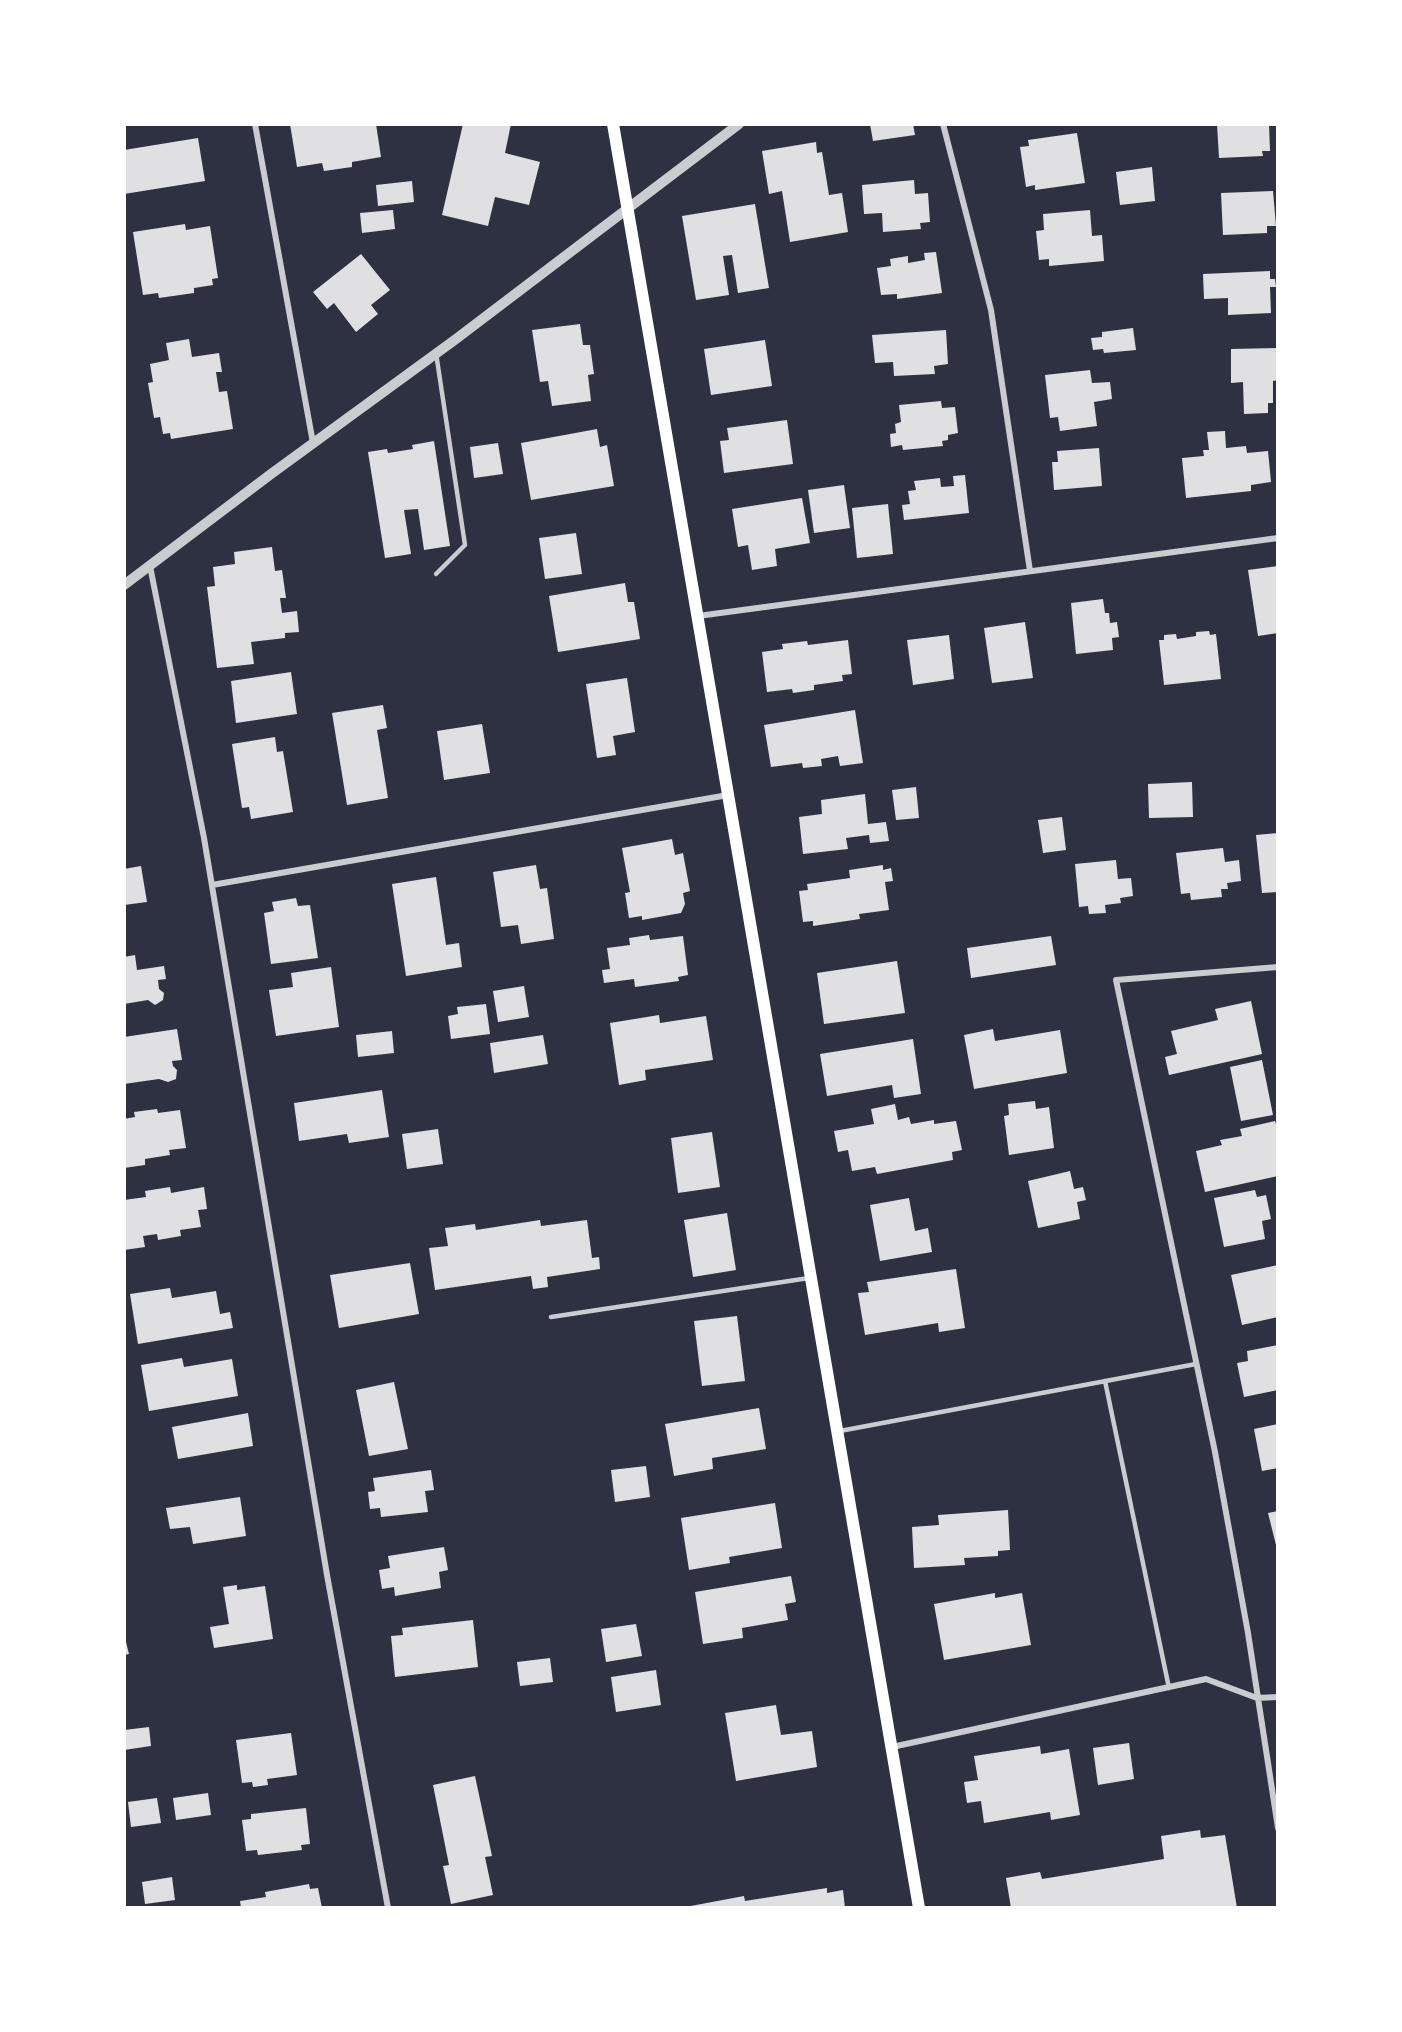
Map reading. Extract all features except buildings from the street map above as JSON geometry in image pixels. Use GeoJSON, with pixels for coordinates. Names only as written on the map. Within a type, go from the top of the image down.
{"type":"FeatureCollection","features":[{"type":"Feature","properties":{"kind":"main road"},"geometry":{"type":"LineString","coordinates":[[613,124],[919,1908]]}},
{"type":"Feature","properties":{"kind":"street"},"geometry":{"type":"LineString","coordinates":[[255,124],[313,443]]}},
{"type":"Feature","properties":{"kind":"street"},"geometry":{"type":"LineString","coordinates":[[124,585],[436,354],[739,124]]}},
{"type":"Feature","properties":{"kind":"street"},"geometry":{"type":"LineString","coordinates":[[943,124],[991,310],[1030,571]]}},
{"type":"Feature","properties":{"kind":"street"},"geometry":{"type":"LineString","coordinates":[[697,616],[1278,538]]}},
{"type":"Feature","properties":{"kind":"street"},"geometry":{"type":"LineString","coordinates":[[150,566],[212,885],[327,1575],[388,1908]]}},
{"type":"Feature","properties":{"kind":"street"},"geometry":{"type":"LineString","coordinates":[[212,885],[728,795]]}},
{"type":"Feature","properties":{"kind":"street"},"geometry":{"type":"LineString","coordinates":[[1278,967],[1116,980],[1220,1475],[1248,1633],[1278,1828]]}},
{"type":"Feature","properties":{"kind":"street"},"geometry":{"type":"LineString","coordinates":[[891,1747],[1206,1679],[1257,1698],[1278,1698]]}},
{"type":"Feature","properties":{"kind":"lane"},"geometry":{"type":"LineString","coordinates":[[436,354],[465,545],[436,574]]}},
{"type":"Feature","properties":{"kind":"lane"},"geometry":{"type":"LineString","coordinates":[[551,1317],[810,1278]]}},
{"type":"Feature","properties":{"kind":"lane"},"geometry":{"type":"LineString","coordinates":[[837,1432],[1196,1364]]}},
{"type":"Feature","properties":{"kind":"lane"},"geometry":{"type":"LineString","coordinates":[[1105,1381],[1169,1688]]}}]}
